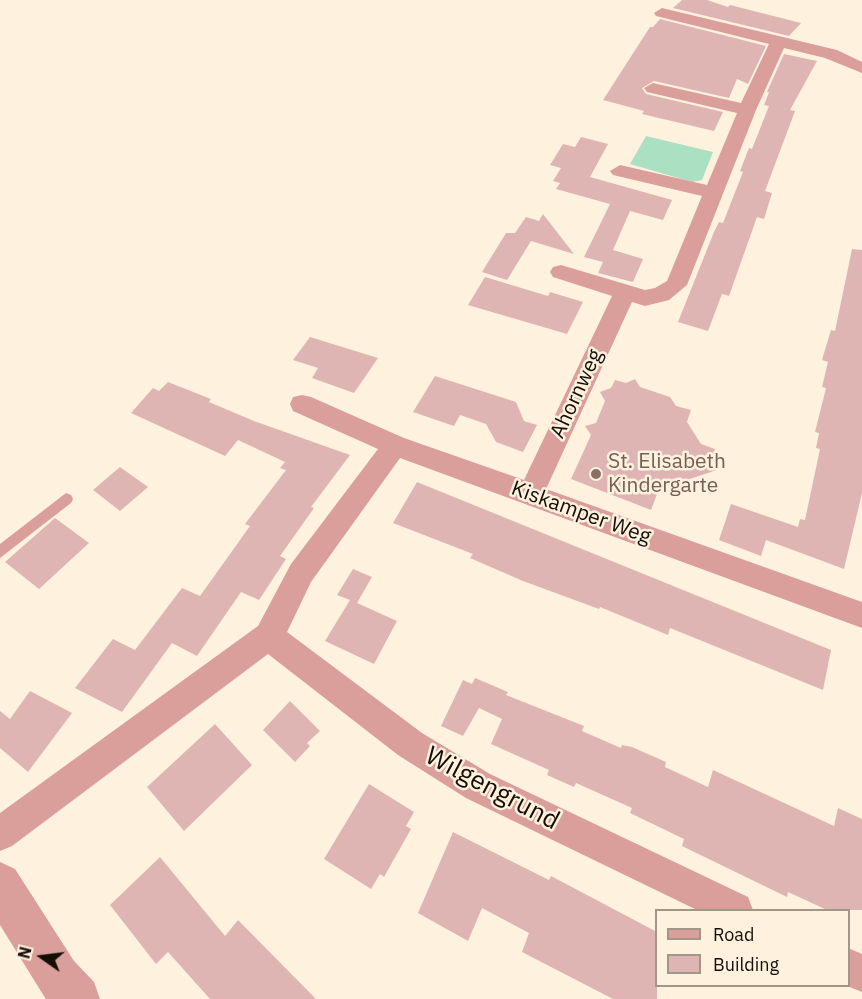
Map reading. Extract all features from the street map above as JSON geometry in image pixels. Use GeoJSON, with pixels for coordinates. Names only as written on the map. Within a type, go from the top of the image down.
{"type":"FeatureCollection","features":[{"type":"Feature","properties":{"kind":"street"},"geometry":{"type":"LineString","coordinates":[[662,13],[831,54],[862,69]]}},
{"type":"Feature","properties":{"kind":"street"},"geometry":{"type":"LineString","coordinates":[[561,272],[645,298],[661,295],[676,285],[747,110],[778,42]]}},
{"type":"Feature","properties":{"kind":"street"},"geometry":{"type":"LineString","coordinates":[[653,88],[747,110]]}},
{"type":"Feature","properties":{"kind":"street"},"geometry":{"type":"LineString","coordinates":[[621,171],[714,193]]}},
{"type":"Feature","properties":{"kind":"street","name":"Ahornweg"},"geometry":{"type":"LineString","coordinates":[[530,495],[625,292]]}},
{"type":"Feature","properties":{"kind":"street","name":"Kiskamper Weg"},"geometry":{"type":"LineString","coordinates":[[303,404],[395,445],[862,615]]}},
{"type":"Feature","properties":{"kind":"street"},"geometry":{"type":"LineString","coordinates":[[0,834],[269,636],[301,573],[395,445]]}},
{"type":"Feature","properties":{"kind":"street","name":"Wilgengrund"},"geometry":{"type":"LineString","coordinates":[[269,636],[336,690],[410,744],[477,786],[733,909]]}},
{"type":"Feature","properties":{"kind":"street"},"geometry":{"type":"LineString","coordinates":[[0,884],[58,977],[76,999]]}},
{"type":"Feature","properties":{"kind":"lane"},"geometry":{"type":"LineString","coordinates":[[0,552],[66,499]]}},
{"type":"Feature","properties":{"kind":"green space"},"geometry":{"type":"Polygon","coordinates":[[[646,136],[713,152],[702,180],[692,182],[630,164],[646,136]]]}},
{"type":"Feature","properties":{"kind":"building"},"geometry":{"type":"Polygon","coordinates":[[[682,0],[707,0],[728,7],[730,5],[801,23],[789,36],[673,8],[682,0]]]}},
{"type":"Feature","properties":{"kind":"building"},"geometry":{"type":"Polygon","coordinates":[[[660,19],[766,46],[748,84],[737,79],[729,98],[654,81],[642,88],[646,94],[723,112],[714,131],[642,114],[644,111],[603,100],[650,27],[653,27],[660,19]]]}},
{"type":"Feature","properties":{"kind":"building"},"geometry":{"type":"Polygon","coordinates":[[[784,54],[817,61],[790,110],[795,111],[765,191],[772,193],[764,219],[757,217],[729,296],[722,294],[708,331],[678,322],[714,232],[719,222],[723,223],[743,172],[740,171],[749,148],[752,149],[769,106],[764,105],[769,92],[767,92],[784,54]]]}},
{"type":"Feature","properties":{"kind":"building"},"geometry":{"type":"Polygon","coordinates":[[[581,137],[608,144],[590,177],[672,200],[663,220],[630,211],[613,250],[643,259],[633,282],[598,273],[603,262],[584,257],[610,204],[556,189],[560,183],[553,181],[561,168],[550,165],[563,144],[575,147],[581,137]]]}},
{"type":"Feature","properties":{"kind":"building"},"geometry":{"type":"Polygon","coordinates":[[[543,214],[574,254],[531,241],[507,280],[482,272],[506,233],[515,233],[526,217],[539,221],[543,214]]]}},
{"type":"Feature","properties":{"kind":"building"},"geometry":{"type":"Polygon","coordinates":[[[852,249],[862,250],[862,493],[844,569],[766,540],[761,556],[719,540],[731,504],[798,527],[800,519],[805,520],[820,449],[816,448],[819,433],[815,432],[826,388],[822,387],[828,362],[822,360],[831,330],[835,331],[852,249]]]}},
{"type":"Feature","properties":{"kind":"building"},"geometry":{"type":"Polygon","coordinates":[[[485,277],[548,296],[550,292],[583,302],[567,334],[468,305],[485,277]]]}},
{"type":"Feature","properties":{"kind":"building"},"geometry":{"type":"Polygon","coordinates":[[[310,337],[378,358],[354,393],[312,378],[318,368],[293,360],[310,337]]]}},
{"type":"Feature","properties":{"kind":"building"},"geometry":{"type":"Polygon","coordinates":[[[435,376],[516,402],[524,421],[537,425],[523,452],[496,442],[486,424],[460,415],[454,426],[413,412],[435,376]]]}},
{"type":"Feature","properties":{"kind":"building"},"geometry":{"type":"Polygon","coordinates":[[[635,379],[640,387],[670,397],[676,406],[691,410],[687,422],[701,444],[715,449],[711,462],[717,470],[659,489],[651,510],[571,479],[591,435],[585,426],[596,423],[605,401],[600,392],[611,388],[615,380],[626,383],[635,379]]]}},
{"type":"Feature","properties":{"kind":"building"},"geometry":{"type":"Polygon","coordinates":[[[168,382],[211,399],[209,402],[254,421],[350,455],[311,507],[314,508],[280,556],[286,559],[259,600],[241,592],[197,656],[172,643],[122,712],[75,688],[113,639],[135,650],[182,588],[200,596],[250,526],[245,524],[286,470],[280,468],[285,462],[238,440],[225,456],[131,413],[153,388],[159,391],[168,382]]]}},
{"type":"Feature","properties":{"kind":"building"},"geometry":{"type":"Polygon","coordinates":[[[120,467],[148,487],[120,511],[93,490],[120,467]]]}},
{"type":"Feature","properties":{"kind":"building"},"geometry":{"type":"Polygon","coordinates":[[[417,482],[831,650],[823,690],[670,628],[668,635],[600,607],[599,609],[523,581],[470,558],[473,554],[393,523],[417,482]]]}},
{"type":"Feature","properties":{"kind":"building"},"geometry":{"type":"Polygon","coordinates":[[[55,518],[89,543],[39,589],[5,562],[55,518]]]}},
{"type":"Feature","properties":{"kind":"building"},"geometry":{"type":"Polygon","coordinates":[[[353,569],[372,577],[357,603],[397,621],[374,664],[325,641],[350,600],[337,595],[353,569]]]}},
{"type":"Feature","properties":{"kind":"building"},"geometry":{"type":"Polygon","coordinates":[[[475,678],[508,692],[506,695],[584,726],[582,731],[621,748],[622,745],[632,747],[666,762],[665,767],[708,787],[713,770],[834,826],[838,808],[862,819],[862,910],[825,909],[788,892],[787,897],[682,846],[684,839],[630,813],[632,808],[576,783],[574,787],[547,775],[549,770],[491,744],[502,719],[479,708],[463,736],[441,726],[463,680],[472,684],[475,678]]]}},
{"type":"Feature","properties":{"kind":"building"},"geometry":{"type":"Polygon","coordinates":[[[30,691],[72,713],[28,772],[0,748],[0,711],[10,719],[30,691]]]}},
{"type":"Feature","properties":{"kind":"building"},"geometry":{"type":"Polygon","coordinates":[[[290,701],[320,731],[307,743],[310,746],[295,762],[263,730],[290,701]]]}},
{"type":"Feature","properties":{"kind":"building"},"geometry":{"type":"Polygon","coordinates":[[[215,724],[252,765],[184,831],[147,787],[215,724]]]}},
{"type":"Feature","properties":{"kind":"building"},"geometry":{"type":"Polygon","coordinates":[[[369,784],[414,812],[406,826],[411,829],[384,877],[380,874],[371,889],[324,859],[369,784]]]}},
{"type":"Feature","properties":{"kind":"building"},"geometry":{"type":"Polygon","coordinates":[[[453,832],[549,880],[551,876],[655,931],[657,999],[613,999],[522,952],[529,933],[482,908],[468,941],[418,913],[453,832]]]}},
{"type":"Feature","properties":{"kind":"building"},"geometry":{"type":"Polygon","coordinates":[[[160,857],[225,936],[238,920],[316,999],[210,999],[168,952],[156,964],[110,905],[160,857]]]}},
{"type":"Feature","properties":{"kind":"place","name":"St. Elisabeth Kindergarte"},"geometry":{"type":"Point","coordinates":[596,474]}}]}
